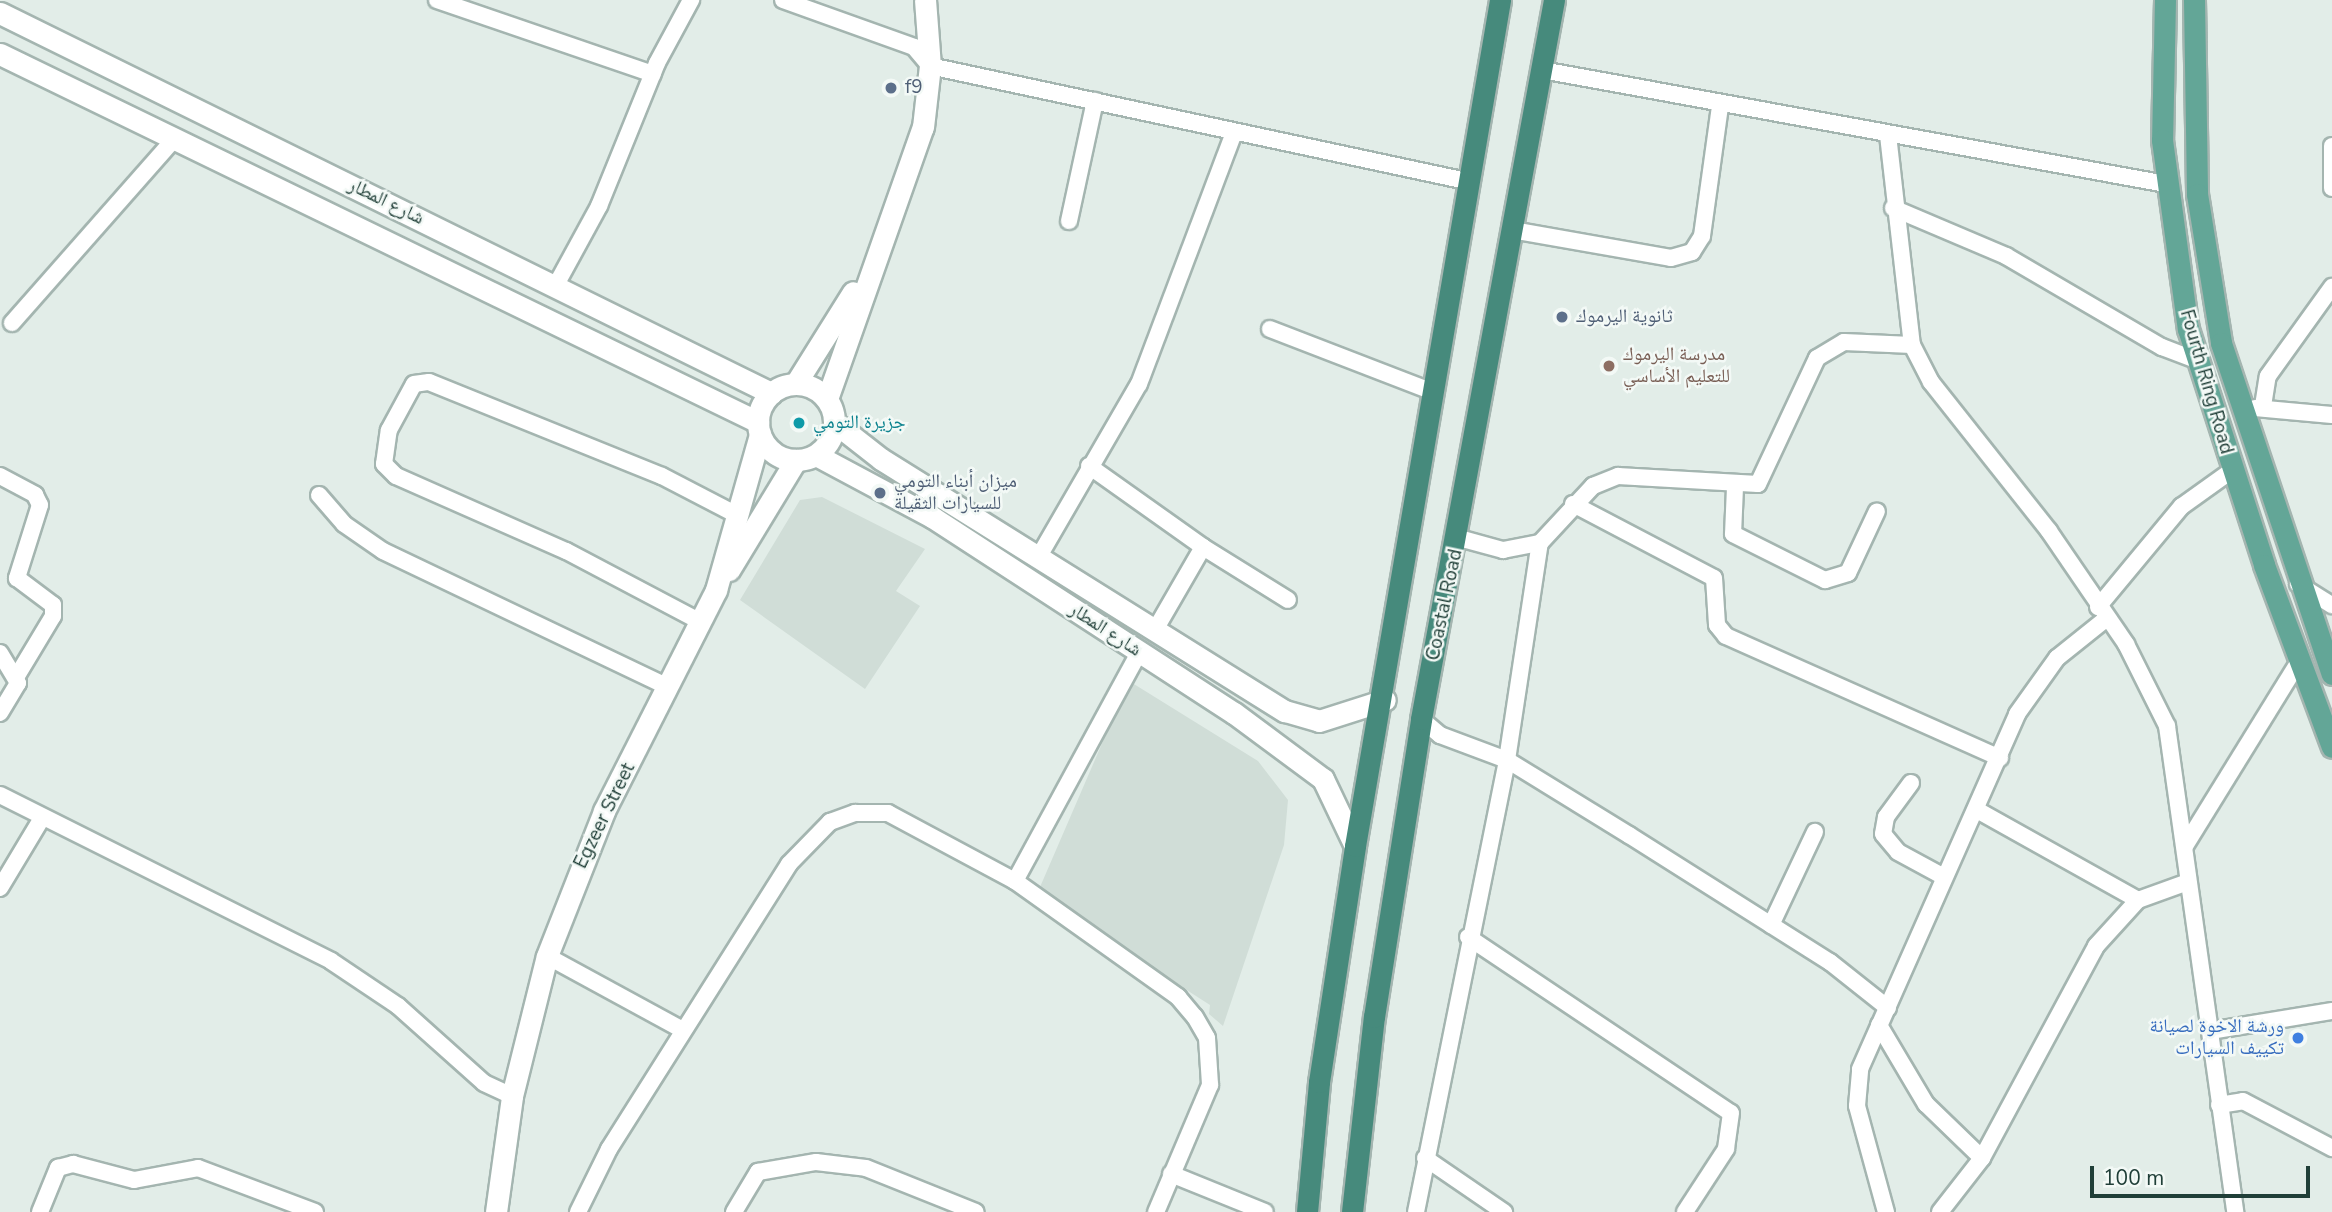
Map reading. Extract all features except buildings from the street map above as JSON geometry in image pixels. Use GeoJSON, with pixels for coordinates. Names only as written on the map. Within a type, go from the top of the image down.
{"type":"FeatureCollection","features":[{"type":"Feature","properties":{"kind":"highway"},"geometry":{"type":"LineString","coordinates":[[1307,1212],[1319,1082],[1355,846],[1385,700],[1433,392],[1500,0]]}},
{"type":"Feature","properties":{"kind":"highway","name":"Coastal Road"},"geometry":{"type":"LineString","coordinates":[[1352,1212],[1374,1017],[1421,719],[1459,538],[1554,0]]}},
{"type":"Feature","properties":{"kind":"main road","name":"Fourth Ring Road"},"geometry":{"type":"LineString","coordinates":[[2165,0],[2166,184],[2196,360],[2231,471],[2332,747]]}},
{"type":"Feature","properties":{"kind":"main road","name":"Fourth Ring Road"},"geometry":{"type":"LineString","coordinates":[[2194,0],[2197,194],[2221,343],[2298,584],[2332,674]]}},
{"type":"Feature","properties":{"kind":"street"},"geometry":{"type":"LineString","coordinates":[[437,0],[653,74]]}},
{"type":"Feature","properties":{"kind":"street"},"geometry":{"type":"LineString","coordinates":[[783,0],[914,47],[930,66],[1471,182]]}},
{"type":"Feature","properties":{"kind":"street"},"geometry":{"type":"LineString","coordinates":[[716,590],[806,458],[835,423],[827,399],[874,258],[916,148],[930,66],[925,0]]}},
{"type":"Feature","properties":{"kind":"street"},"geometry":{"type":"LineString","coordinates":[[556,285],[599,206],[682,2]]}},
{"type":"Feature","properties":{"kind":"street","name":"شارع المطار"},"geometry":{"type":"LineString","coordinates":[[0,13],[771,393]]}},
{"type":"Feature","properties":{"kind":"street","name":"شارع المطار"},"geometry":{"type":"LineString","coordinates":[[0,54],[759,428]]}},
{"type":"Feature","properties":{"kind":"street"},"geometry":{"type":"LineString","coordinates":[[1542,70],[1720,107],[2166,184]]}},
{"type":"Feature","properties":{"kind":"street"},"geometry":{"type":"LineString","coordinates":[[103,103],[119,71]]}},
{"type":"Feature","properties":{"kind":"street"},"geometry":{"type":"LineString","coordinates":[[1069,221],[1095,102]]}},
{"type":"Feature","properties":{"kind":"street"},"geometry":{"type":"LineString","coordinates":[[1512,230],[1671,258],[1692,252],[1702,236],[1720,107]]}},
{"type":"Feature","properties":{"kind":"street"},"geometry":{"type":"LineString","coordinates":[[1038,558],[1139,384],[1234,132]]}},
{"type":"Feature","properties":{"kind":"street"},"geometry":{"type":"LineString","coordinates":[[1888,135],[1893,208],[1912,345],[1931,382],[2049,531],[2103,612],[2167,726],[2235,1212]]}},
{"type":"Feature","properties":{"kind":"street"},"geometry":{"type":"LineString","coordinates":[[12,323],[175,138]]}},
{"type":"Feature","properties":{"kind":"street"},"geometry":{"type":"LineString","coordinates":[[2332,146],[2332,188]]}},
{"type":"Feature","properties":{"kind":"street"},"geometry":{"type":"LineString","coordinates":[[1893,208],[2006,257],[2162,347],[2196,360]]}},
{"type":"Feature","properties":{"kind":"street"},"geometry":{"type":"LineString","coordinates":[[806,458],[775,454],[759,428],[771,393],[796,383],[874,258]]}},
{"type":"Feature","properties":{"kind":"street"},"geometry":{"type":"LineString","coordinates":[[2263,407],[2268,376],[2332,287]]}},
{"type":"Feature","properties":{"kind":"street"},"geometry":{"type":"LineString","coordinates":[[1270,329],[1433,392]]}},
{"type":"Feature","properties":{"kind":"street"},"geometry":{"type":"LineString","coordinates":[[1416,1212],[1468,937],[1507,760],[1540,543],[1592,486],[1618,476],[1735,487],[1758,484],[1767,472],[1805,373],[1829,349],[1867,340],[1912,345]]}},
{"type":"Feature","properties":{"kind":"street"},"geometry":{"type":"LineString","coordinates":[[699,621],[566,551],[396,476],[384,464],[389,430],[414,384],[429,382],[662,476],[737,514]]}},
{"type":"Feature","properties":{"kind":"street"},"geometry":{"type":"LineString","coordinates":[[796,383],[827,399]]}},
{"type":"Feature","properties":{"kind":"street"},"geometry":{"type":"LineString","coordinates":[[2241,410],[2263,407],[2332,415]]}},
{"type":"Feature","properties":{"kind":"street","name":"شارع المطار"},"geometry":{"type":"LineString","coordinates":[[835,423],[1038,558],[1285,711],[1319,722],[1385,700]]}},
{"type":"Feature","properties":{"kind":"street","name":"Egzeer Street"},"geometry":{"type":"LineString","coordinates":[[500,1210],[512,1096],[547,956],[579,867],[716,590],[759,428]]}},
{"type":"Feature","properties":{"kind":"street","name":"شارع المطار"},"geometry":{"type":"LineString","coordinates":[[806,458],[932,517],[1234,713],[1323,779],[1355,846]]}},
{"type":"Feature","properties":{"kind":"street"},"geometry":{"type":"LineString","coordinates":[[1089,466],[1203,547],[1288,600]]}},
{"type":"Feature","properties":{"kind":"street"},"geometry":{"type":"LineString","coordinates":[[1886,1212],[1855,1086],[1944,877],[2032,687],[2103,612],[2182,506],[2231,471]]}},
{"type":"Feature","properties":{"kind":"street"},"geometry":{"type":"LineString","coordinates":[[0,476],[35,495],[40,505],[17,578],[54,605],[17,676],[17,692],[0,713]]}},
{"type":"Feature","properties":{"kind":"street"},"geometry":{"type":"LineString","coordinates":[[1735,487],[1733,534],[1825,580],[1848,573],[1877,511]]}},
{"type":"Feature","properties":{"kind":"street"},"geometry":{"type":"LineString","coordinates":[[319,495],[344,524],[383,551],[668,687]]}},
{"type":"Feature","properties":{"kind":"street"},"geometry":{"type":"LineString","coordinates":[[1573,504],[1712,576],[1717,625],[1726,636],[2000,758]]}},
{"type":"Feature","properties":{"kind":"street"},"geometry":{"type":"LineString","coordinates":[[1459,538],[1503,550],[1540,543]]}},
{"type":"Feature","properties":{"kind":"street"},"geometry":{"type":"LineString","coordinates":[[1154,632],[1203,547]]}},
{"type":"Feature","properties":{"kind":"street"},"geometry":{"type":"LineString","coordinates":[[2298,584],[2332,605]]}},
{"type":"Feature","properties":{"kind":"street"},"geometry":{"type":"LineString","coordinates":[[0,653],[17,676]]}},
{"type":"Feature","properties":{"kind":"street"},"geometry":{"type":"LineString","coordinates":[[1015,881],[1139,653]]}},
{"type":"Feature","properties":{"kind":"street"},"geometry":{"type":"LineString","coordinates":[[2185,846],[2300,660]]}},
{"type":"Feature","properties":{"kind":"street"},"geometry":{"type":"LineString","coordinates":[[1234,713],[1249,689]]}},
{"type":"Feature","properties":{"kind":"street"},"geometry":{"type":"LineString","coordinates":[[1421,719],[1440,735],[1507,760],[1770,925],[1888,1008]]}},
{"type":"Feature","properties":{"kind":"street"},"geometry":{"type":"LineString","coordinates":[[1911,783],[1886,817],[1883,834],[1898,852],[1944,877]]}},
{"type":"Feature","properties":{"kind":"street"},"geometry":{"type":"LineString","coordinates":[[0,794],[42,818],[331,961],[398,1006],[484,1083],[512,1096]]}},
{"type":"Feature","properties":{"kind":"street"},"geometry":{"type":"LineString","coordinates":[[1977,810],[2138,900]]}},
{"type":"Feature","properties":{"kind":"street"},"geometry":{"type":"LineString","coordinates":[[578,1212],[683,1030],[789,864],[830,822],[855,813],[888,813],[1015,881],[1178,997],[1207,1038],[1210,1085],[1156,1212]]}},
{"type":"Feature","properties":{"kind":"street"},"geometry":{"type":"LineString","coordinates":[[0,888],[42,818]]}},
{"type":"Feature","properties":{"kind":"street"},"geometry":{"type":"LineString","coordinates":[[1770,925],[1815,832]]}},
{"type":"Feature","properties":{"kind":"street"},"geometry":{"type":"LineString","coordinates":[[1940,1212],[1982,1158],[2096,946],[2138,900],[2188,882]]}},
{"type":"Feature","properties":{"kind":"street"},"geometry":{"type":"LineString","coordinates":[[1468,937],[1731,1113],[1726,1149],[1685,1212]]}},
{"type":"Feature","properties":{"kind":"street"},"geometry":{"type":"LineString","coordinates":[[547,956],[683,1030]]}},
{"type":"Feature","properties":{"kind":"street"},"geometry":{"type":"LineString","coordinates":[[2210,1031],[2332,1011]]}},
{"type":"Feature","properties":{"kind":"street"},"geometry":{"type":"LineString","coordinates":[[1879,1025],[1926,1104],[1982,1158]]}},
{"type":"Feature","properties":{"kind":"street"},"geometry":{"type":"LineString","coordinates":[[2219,1105],[2243,1101],[2332,1148]]}},
{"type":"Feature","properties":{"kind":"street"},"geometry":{"type":"LineString","coordinates":[[1425,1158],[1504,1212]]}},
{"type":"Feature","properties":{"kind":"street"},"geometry":{"type":"LineString","coordinates":[[734,1212],[758,1171],[816,1162],[866,1168],[976,1212]]}},
{"type":"Feature","properties":{"kind":"street"},"geometry":{"type":"LineString","coordinates":[[40,1212],[58,1168],[73,1164],[134,1180],[198,1168],[315,1212]]}},
{"type":"Feature","properties":{"kind":"street"},"geometry":{"type":"LineString","coordinates":[[1171,1174],[1265,1212]]}},
{"type":"Feature","properties":{"kind":"shaded area"},"geometry":{"type":"Polygon","coordinates":[[[822,497],[925,549],[896,591],[920,606],[865,689],[740,600],[800,500],[822,497]]]}},
{"type":"Feature","properties":{"kind":"shaded area"},"geometry":{"type":"Polygon","coordinates":[[[1129,681],[1258,761],[1288,800],[1284,845],[1223,1026],[1209,1014],[1210,1005],[1037,894],[1129,681]]]}},
{"type":"Feature","properties":{"kind":"place","name":"f9"},"geometry":{"type":"Point","coordinates":[891,88]}},
{"type":"Feature","properties":{"kind":"place","name":"ثانوية اليرموك"},"geometry":{"type":"Point","coordinates":[1562,317]}},
{"type":"Feature","properties":{"kind":"place","name":"مدرسة اليرموك للتعليم الأساسي"},"geometry":{"type":"Point","coordinates":[1609,366]}},
{"type":"Feature","properties":{"kind":"place","name":"جزيرة التومي"},"geometry":{"type":"Point","coordinates":[799,423]}},
{"type":"Feature","properties":{"kind":"place","name":"ميزان أبناء التومي للسيارات الثقيلة"},"geometry":{"type":"Point","coordinates":[880,493]}},
{"type":"Feature","properties":{"kind":"place","name":"ورشة الاخوة لصيانة تكييف السيارات"},"geometry":{"type":"Point","coordinates":[2298,1038]}}]}
